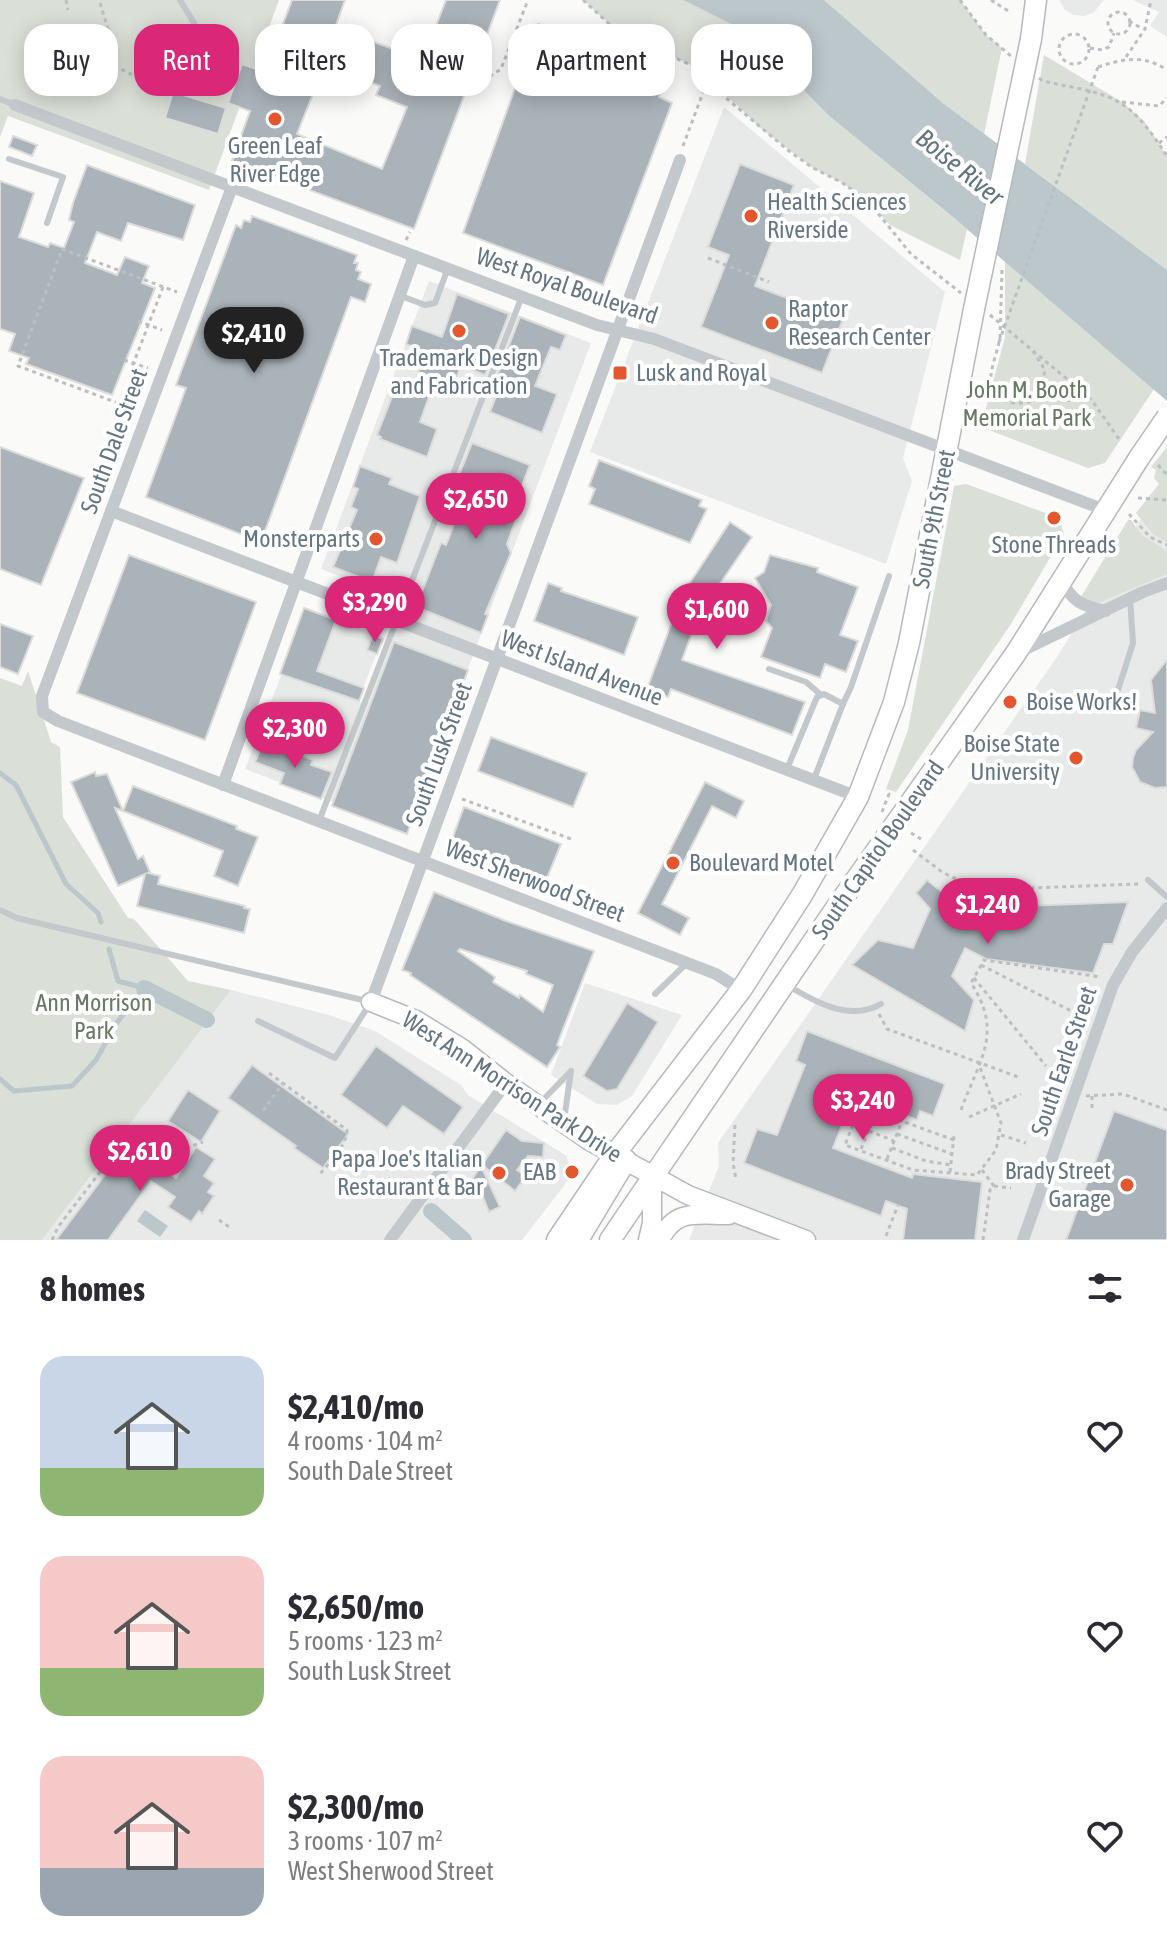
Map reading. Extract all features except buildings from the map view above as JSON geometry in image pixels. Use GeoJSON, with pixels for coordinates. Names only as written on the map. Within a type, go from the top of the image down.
{"type":"FeatureCollection","features":[{"type":"Feature","properties":{"kind":"main road","name":"South 9th Street"},"geometry":{"type":"LineString","coordinates":[[858,797],[894,702],[909,643],[1031,39],[1036,0]]}},
{"type":"Feature","properties":{"kind":"main road","name":"South Capitol Boulevard"},"geometry":{"type":"LineString","coordinates":[[610,1240],[784,983],[1016,653],[1105,510],[1148,462],[1167,417]]}},
{"type":"Feature","properties":{"kind":"main road","name":"South Capitol Boulevard"},"geometry":{"type":"LineString","coordinates":[[557,1240],[741,990],[802,895],[858,797]]}},
{"type":"Feature","properties":{"kind":"main road"},"geometry":{"type":"LineString","coordinates":[[578,1240],[621,1157]]}},
{"type":"Feature","properties":{"kind":"street","name":"West Royal Boulevard"},"geometry":{"type":"LineString","coordinates":[[15,105],[597,325],[654,339],[1105,510]]}},
{"type":"Feature","properties":{"kind":"street","name":"South Lusk Street"},"geometry":{"type":"LineString","coordinates":[[371,1002],[680,160]]}},
{"type":"Feature","properties":{"kind":"street","name":"South Dale Street"},"geometry":{"type":"LineString","coordinates":[[43,712],[42,696],[232,187]]}},
{"type":"Feature","properties":{"kind":"street"},"geometry":{"type":"LineString","coordinates":[[223,785],[414,256]]}},
{"type":"Feature","properties":{"kind":"street","name":"West Island Avenue"},"geometry":{"type":"LineString","coordinates":[[111,511],[858,797]]}},
{"type":"Feature","properties":{"kind":"street"},"geometry":{"type":"LineString","coordinates":[[1061,579],[1069,595],[1080,606],[1106,611]]}},
{"type":"Feature","properties":{"kind":"street"},"geometry":{"type":"LineString","coordinates":[[1016,653],[1167,583]]}},
{"type":"Feature","properties":{"kind":"street","name":"West Sherwood Street"},"geometry":{"type":"LineString","coordinates":[[43,712],[58,721],[716,974],[741,990]]}},
{"type":"Feature","properties":{"kind":"street","name":"South Earle Street"},"geometry":{"type":"LineString","coordinates":[[1023,1240],[1113,985],[1132,952],[1167,908]]}},
{"type":"Feature","properties":{"kind":"street","name":"West Ann Morrison Park Drive"},"geometry":{"type":"LineString","coordinates":[[371,1002],[416,1020],[463,1049],[564,1124],[688,1195],[806,1240]]}},
{"type":"Feature","properties":{"kind":"street"},"geometry":{"type":"LineString","coordinates":[[390,1240],[506,1083]]}},
{"type":"Feature","properties":{"kind":"street"},"geometry":{"type":"LineString","coordinates":[[648,1240],[652,1223],[652,1174]]}},
{"type":"Feature","properties":{"kind":"street"},"geometry":{"type":"LineString","coordinates":[[660,1240],[667,1225],[678,1217],[739,1215]]}},
{"type":"Feature","properties":{"kind":"lane"},"geometry":{"type":"LineString","coordinates":[[180,0],[194,23]]}},
{"type":"Feature","properties":{"kind":"lane"},"geometry":{"type":"LineString","coordinates":[[0,99],[15,105]]}},
{"type":"Feature","properties":{"kind":"lane"},"geometry":{"type":"LineString","coordinates":[[9,159],[63,177],[47,223]]}},
{"type":"Feature","properties":{"kind":"lane"},"geometry":{"type":"LineString","coordinates":[[401,296],[425,305],[435,303],[448,268]]}},
{"type":"Feature","properties":{"kind":"lane"},"geometry":{"type":"LineString","coordinates":[[319,821],[522,296]]}},
{"type":"Feature","properties":{"kind":"lane"},"geometry":{"type":"LineString","coordinates":[[814,780],[851,687],[889,576]]}},
{"type":"Feature","properties":{"kind":"lane"},"geometry":{"type":"LineString","coordinates":[[1091,707],[1118,690],[1133,643],[1130,598]]}},
{"type":"Feature","properties":{"kind":"lane"},"geometry":{"type":"LineString","coordinates":[[769,669],[806,682],[820,694],[843,704]]}},
{"type":"Feature","properties":{"kind":"lane"},"geometry":{"type":"LineString","coordinates":[[787,769],[820,694]]}},
{"type":"Feature","properties":{"kind":"lane"},"geometry":{"type":"LineString","coordinates":[[1145,882],[1167,897]]}},
{"type":"Feature","properties":{"kind":"lane"},"geometry":{"type":"LineString","coordinates":[[0,910],[17,918],[371,1002],[335,1058],[258,1021]]}},
{"type":"Feature","properties":{"kind":"lane"},"geometry":{"type":"LineString","coordinates":[[0,919],[17,918]]}},
{"type":"Feature","properties":{"kind":"lane"},"geometry":{"type":"LineString","coordinates":[[655,994],[687,963]]}},
{"type":"Feature","properties":{"kind":"lane"},"geometry":{"type":"LineString","coordinates":[[784,983],[808,998],[834,1008],[855,1011],[878,1006]]}},
{"type":"Feature","properties":{"kind":"lane"},"geometry":{"type":"LineString","coordinates":[[538,1105],[571,1071],[564,1124]]}},
{"type":"Feature","properties":{"kind":"path"},"geometry":{"type":"LineString","coordinates":[[66,0],[68,10]]}},
{"type":"Feature","properties":{"kind":"path"},"geometry":{"type":"LineString","coordinates":[[492,75],[501,69],[528,0]]}},
{"type":"Feature","properties":{"kind":"path"},"geometry":{"type":"LineString","coordinates":[[583,0],[617,31],[691,65]]}},
{"type":"Feature","properties":{"kind":"path"},"geometry":{"type":"LineString","coordinates":[[960,0],[986,35],[1012,57]]}},
{"type":"Feature","properties":{"kind":"path"},"geometry":{"type":"LineString","coordinates":[[991,0],[1010,12]]}},
{"type":"Feature","properties":{"kind":"path"},"geometry":{"type":"LineString","coordinates":[[1126,57],[1145,29],[1151,0]]}},
{"type":"Feature","properties":{"kind":"path"},"geometry":{"type":"LineString","coordinates":[[100,3],[116,67],[134,75]]}},
{"type":"Feature","properties":{"kind":"path"},"geometry":{"type":"LineString","coordinates":[[1129,21],[1126,31],[1120,34],[1114,33],[1108,23],[1112,14],[1122,13],[1129,21],[1145,29]]}},
{"type":"Feature","properties":{"kind":"path"},"geometry":{"type":"LineString","coordinates":[[1090,48],[1087,58],[1078,64],[1068,63],[1059,51],[1063,38],[1072,34],[1082,35],[1090,48],[1102,50],[1109,47],[1114,33]]}},
{"type":"Feature","properties":{"kind":"path"},"geometry":{"type":"LineString","coordinates":[[1091,399],[1073,402],[1038,400],[1016,404],[996,396],[991,388],[990,376],[999,342],[1098,67],[1126,57],[1157,63],[1167,70]]}},
{"type":"Feature","properties":{"kind":"path"},"geometry":{"type":"LineString","coordinates":[[1033,73],[1043,81],[1108,94],[1122,102],[1144,121],[1167,156]]}},
{"type":"Feature","properties":{"kind":"path"},"geometry":{"type":"LineString","coordinates":[[680,160],[702,96]]}},
{"type":"Feature","properties":{"kind":"path"},"geometry":{"type":"LineString","coordinates":[[724,96],[789,151],[868,201],[911,254],[1031,347],[1091,399],[1119,439]]}},
{"type":"Feature","properties":{"kind":"path"},"geometry":{"type":"LineString","coordinates":[[1122,102],[1159,106],[1167,98]]}},
{"type":"Feature","properties":{"kind":"path"},"geometry":{"type":"LineString","coordinates":[[1159,143],[1167,137]]}},
{"type":"Feature","properties":{"kind":"path"},"geometry":{"type":"LineString","coordinates":[[406,240],[410,232]]}},
{"type":"Feature","properties":{"kind":"path"},"geometry":{"type":"LineString","coordinates":[[163,287],[129,375],[134,384],[126,406],[18,366],[62,249],[177,292]]}},
{"type":"Feature","properties":{"kind":"path"},"geometry":{"type":"LineString","coordinates":[[708,258],[769,282]]}},
{"type":"Feature","properties":{"kind":"path"},"geometry":{"type":"LineString","coordinates":[[999,342],[1002,262]]}},
{"type":"Feature","properties":{"kind":"path"},"geometry":{"type":"LineString","coordinates":[[138,321],[162,330]]}},
{"type":"Feature","properties":{"kind":"path"},"geometry":{"type":"LineString","coordinates":[[1031,347],[1045,370],[1038,400]]}},
{"type":"Feature","properties":{"kind":"path"},"geometry":{"type":"LineString","coordinates":[[124,360],[148,368]]}},
{"type":"Feature","properties":{"kind":"path"},"geometry":{"type":"LineString","coordinates":[[1148,462],[1167,475]]}},
{"type":"Feature","properties":{"kind":"path"},"geometry":{"type":"LineString","coordinates":[[1138,498],[1167,500]]}},
{"type":"Feature","properties":{"kind":"path"},"geometry":{"type":"LineString","coordinates":[[1129,514],[1150,537],[1167,545]]}},
{"type":"Feature","properties":{"kind":"path"},"geometry":{"type":"LineString","coordinates":[[885,792],[889,794],[881,814],[885,817]]}},
{"type":"Feature","properties":{"kind":"path"},"geometry":{"type":"LineString","coordinates":[[462,799],[574,840]]}},
{"type":"Feature","properties":{"kind":"path"},"geometry":{"type":"LineString","coordinates":[[909,831],[921,839]]}},
{"type":"Feature","properties":{"kind":"path"},"geometry":{"type":"LineString","coordinates":[[913,850],[954,880],[980,888],[1145,882]]}},
{"type":"Feature","properties":{"kind":"path"},"geometry":{"type":"LineString","coordinates":[[961,1110],[988,1041],[987,1014],[971,983],[984,960],[1102,977]]}},
{"type":"Feature","properties":{"kind":"path"},"geometry":{"type":"LineString","coordinates":[[981,965],[1085,1018]]}},
{"type":"Feature","properties":{"kind":"path"},"geometry":{"type":"LineString","coordinates":[[974,978],[1046,1066]]}},
{"type":"Feature","properties":{"kind":"path"},"geometry":{"type":"LineString","coordinates":[[878,1006],[887,1029],[1021,1078]]}},
{"type":"Feature","properties":{"kind":"path"},"geometry":{"type":"LineString","coordinates":[[950,1173],[954,1138],[860,1106],[845,1145],[913,1170],[932,1171],[950,1173],[977,1175],[996,1150],[1001,1135],[1000,1115],[978,1062]]}},
{"type":"Feature","properties":{"kind":"path"},"geometry":{"type":"LineString","coordinates":[[269,1073],[347,1130],[347,1138],[339,1151],[319,1175]]}},
{"type":"Feature","properties":{"kind":"path"},"geometry":{"type":"LineString","coordinates":[[263,1111],[283,1083]]}},
{"type":"Feature","properties":{"kind":"path"},"geometry":{"type":"LineString","coordinates":[[969,1117],[1021,1094]]}},
{"type":"Feature","properties":{"kind":"path"},"geometry":{"type":"LineString","coordinates":[[1084,1096],[1123,1094],[1167,1110]]}},
{"type":"Feature","properties":{"kind":"path"},"geometry":{"type":"LineString","coordinates":[[1092,1096],[1092,1108]]}},
{"type":"Feature","properties":{"kind":"path"},"geometry":{"type":"LineString","coordinates":[[861,1151],[876,1112]]}},
{"type":"Feature","properties":{"kind":"path"},"geometry":{"type":"LineString","coordinates":[[887,1160],[902,1121]]}},
{"type":"Feature","properties":{"kind":"path"},"geometry":{"type":"LineString","coordinates":[[735,1125],[733,1163],[736,1179]]}},
{"type":"Feature","properties":{"kind":"path"},"geometry":{"type":"LineString","coordinates":[[935,1133],[944,1129]]}},
{"type":"Feature","properties":{"kind":"path"},"geometry":{"type":"LineString","coordinates":[[869,1131],[894,1141]]}},
{"type":"Feature","properties":{"kind":"path"},"geometry":{"type":"LineString","coordinates":[[897,1134],[952,1154]]}},
{"type":"Feature","properties":{"kind":"path"},"geometry":{"type":"LineString","coordinates":[[1001,1135],[1026,1143]]}},
{"type":"Feature","properties":{"kind":"path"},"geometry":{"type":"LineString","coordinates":[[52,1240],[58,1227],[120,1146],[135,1141],[153,1155],[164,1148],[172,1153],[203,1142]]}},
{"type":"Feature","properties":{"kind":"path"},"geometry":{"type":"LineString","coordinates":[[892,1148],[951,1165]]}},
{"type":"Feature","properties":{"kind":"path"},"geometry":{"type":"LineString","coordinates":[[932,1171],[933,1162]]}},
{"type":"Feature","properties":{"kind":"path"},"geometry":{"type":"LineString","coordinates":[[981,1169],[994,1186],[1011,1188]]}},
{"type":"Feature","properties":{"kind":"path"},"geometry":{"type":"LineString","coordinates":[[983,1240],[990,1190],[994,1186]]}},
{"type":"Feature","properties":{"kind":"path"},"geometry":{"type":"LineString","coordinates":[[886,1236],[898,1205]]}},
{"type":"Feature","properties":{"kind":"path"},"geometry":{"type":"LineString","coordinates":[[219,1220],[232,1229]]}},
{"type":"Feature","properties":{"kind":"shaded area"},"geometry":{"type":"Polygon","coordinates":[[[1059,0],[1104,0],[1093,13],[1084,16],[1065,10],[1059,0]]]}},
{"type":"Feature","properties":{"kind":"shaded area"},"geometry":{"type":"Polygon","coordinates":[[[1133,0],[1167,0],[1167,37],[1150,26],[1159,12],[1133,0]]]}},
{"type":"Feature","properties":{"kind":"shaded area"},"geometry":{"type":"Polygon","coordinates":[[[724,107],[945,292],[903,458],[912,481],[886,564],[590,452],[724,107]]]}},
{"type":"Feature","properties":{"kind":"shaded area"},"geometry":{"type":"Polygon","coordinates":[[[429,281],[591,343],[407,830],[245,769],[307,608],[383,637],[358,701],[367,705],[407,602],[321,569],[429,281]]]}},
{"type":"Feature","properties":{"kind":"shaded area","name":"Boise State University"},"geometry":{"type":"Polygon","coordinates":[[[1167,475],[1167,1240],[689,1240],[719,1166],[718,1143],[1059,654],[1167,475]]]}},
{"type":"Feature","properties":{"kind":"shaded area"},"geometry":{"type":"Polygon","coordinates":[[[585,983],[682,1015],[632,1096],[617,1105],[597,1104],[551,1075],[585,983]]]}},
{"type":"Feature","properties":{"kind":"shaded area"},"geometry":{"type":"Polygon","coordinates":[[[231,990],[329,1015],[375,1031],[461,1085],[468,1095],[567,1156],[570,1178],[522,1240],[42,1240],[231,990]]]}},
{"type":"Feature","properties":{"kind":"green space"},"geometry":{"type":"Polygon","coordinates":[[[0,0],[279,0],[270,24],[255,24],[255,65],[209,190],[8,116],[0,137],[0,0]]]}},
{"type":"Feature","properties":{"kind":"green space"},"geometry":{"type":"Polygon","coordinates":[[[583,0],[683,0],[731,24],[691,24],[691,65],[675,58],[675,24],[609,24],[583,0]]]}},
{"type":"Feature","properties":{"kind":"green space"},"geometry":{"type":"Polygon","coordinates":[[[824,0],[960,0],[986,35],[1002,48],[984,134],[944,104],[824,0]]]}},
{"type":"Feature","properties":{"kind":"green space"},"geometry":{"type":"Polygon","coordinates":[[[1044,55],[1122,102],[1144,121],[1167,156],[1167,270],[1025,164],[1044,55]]]}},
{"type":"Feature","properties":{"kind":"green space"},"geometry":{"type":"Polygon","coordinates":[[[725,96],[809,96],[828,115],[967,229],[960,260],[890,225],[868,201],[841,182],[813,168],[759,127],[725,96]]]}},
{"type":"Feature","properties":{"kind":"green space","name":"John M. Booth Memorial Park"},"geometry":{"type":"Polygon","coordinates":[[[1005,261],[1154,389],[1105,463],[1088,468],[981,427],[1005,337],[1005,261]]]}},
{"type":"Feature","properties":{"kind":"green space"},"geometry":{"type":"Polygon","coordinates":[[[1167,447],[1167,542],[1153,534],[1136,513],[1159,484],[1154,478],[1156,470],[1151,467],[1167,447]]]}},
{"type":"Feature","properties":{"kind":"green space"},"geometry":{"type":"Polygon","coordinates":[[[966,484],[1059,518],[1064,534],[1011,624],[896,792],[886,789],[908,730],[954,486],[966,484]]]}},
{"type":"Feature","properties":{"kind":"green space"},"geometry":{"type":"Polygon","coordinates":[[[1128,520],[1142,535],[1167,551],[1167,574],[1098,603],[1079,600],[1128,520]]]}},
{"type":"Feature","properties":{"kind":"green space","name":"Ann Morrison Park"},"geometry":{"type":"Polygon","coordinates":[[[28,671],[51,742],[60,747],[63,817],[128,918],[134,919],[188,981],[231,990],[42,1240],[0,1240],[0,678],[22,686],[28,671]]]}},
{"type":"Feature","properties":{"kind":"water","name":"Boise River"},"geometry":{"type":"Polygon","coordinates":[[[683,0],[824,0],[944,104],[1167,270],[1167,401],[954,218],[828,115],[809,96],[812,96],[812,24],[731,24],[683,0]]]}},
{"type":"Feature","properties":{"kind":"water"},"geometry":{"type":"Polygon","coordinates":[[[145,1210],[168,1226],[160,1237],[137,1221],[145,1210]]]}},
{"type":"Feature","properties":{"kind":"waterway"},"geometry":{"type":"LineString","coordinates":[[0,773],[16,785],[66,884],[98,913],[101,922]]}},
{"type":"Feature","properties":{"kind":"waterway"},"geometry":{"type":"LineString","coordinates":[[0,1079],[14,1091],[72,1086],[96,1060],[116,1024],[144,988],[118,981],[109,949]]}},
{"type":"Feature","properties":{"kind":"waterway"},"geometry":{"type":"LineString","coordinates":[[144,988],[207,1020]]}},
{"type":"Feature","properties":{"kind":"waterway"},"geometry":{"type":"LineString","coordinates":[[431,1211],[464,1240]]}},
{"type":"Feature","properties":{"kind":"place","name":"Green Leaf River Edge"},"geometry":{"type":"Point","coordinates":[275,119]}},
{"type":"Feature","properties":{"kind":"place","name":"Health Sciences Riverside"},"geometry":{"type":"Point","coordinates":[751,216]}},
{"type":"Feature","properties":{"kind":"place","name":"Raptor Research Center"},"geometry":{"type":"Point","coordinates":[772,323]}},
{"type":"Feature","properties":{"kind":"place","name":"Trademark Design and Fabrication"},"geometry":{"type":"Point","coordinates":[459,331]}},
{"type":"Feature","properties":{"kind":"place","name":"Lusk and Royal"},"geometry":{"type":"Point","coordinates":[620,373]}},
{"type":"Feature","properties":{"kind":"place","name":"Stone Threads"},"geometry":{"type":"Point","coordinates":[1054,518]}},
{"type":"Feature","properties":{"kind":"place","name":"Monsterparts"},"geometry":{"type":"Point","coordinates":[376,539]}},
{"type":"Feature","properties":{"kind":"place","name":"Boise Works!"},"geometry":{"type":"Point","coordinates":[1010,702]}},
{"type":"Feature","properties":{"kind":"place","name":"Boise State University"},"geometry":{"type":"Point","coordinates":[1076,758]}},
{"type":"Feature","properties":{"kind":"place","name":"Boulevard Motel"},"geometry":{"type":"Point","coordinates":[673,863]}},
{"type":"Feature","properties":{"kind":"place","name":"EAB"},"geometry":{"type":"Point","coordinates":[572,1172]}},
{"type":"Feature","properties":{"kind":"place","name":"Papa Joe's Italian Restaurant & Bar"},"geometry":{"type":"Point","coordinates":[499,1173]}},
{"type":"Feature","properties":{"kind":"place","name":"Brady Street Garage"},"geometry":{"type":"Point","coordinates":[1127,1185]}}]}
